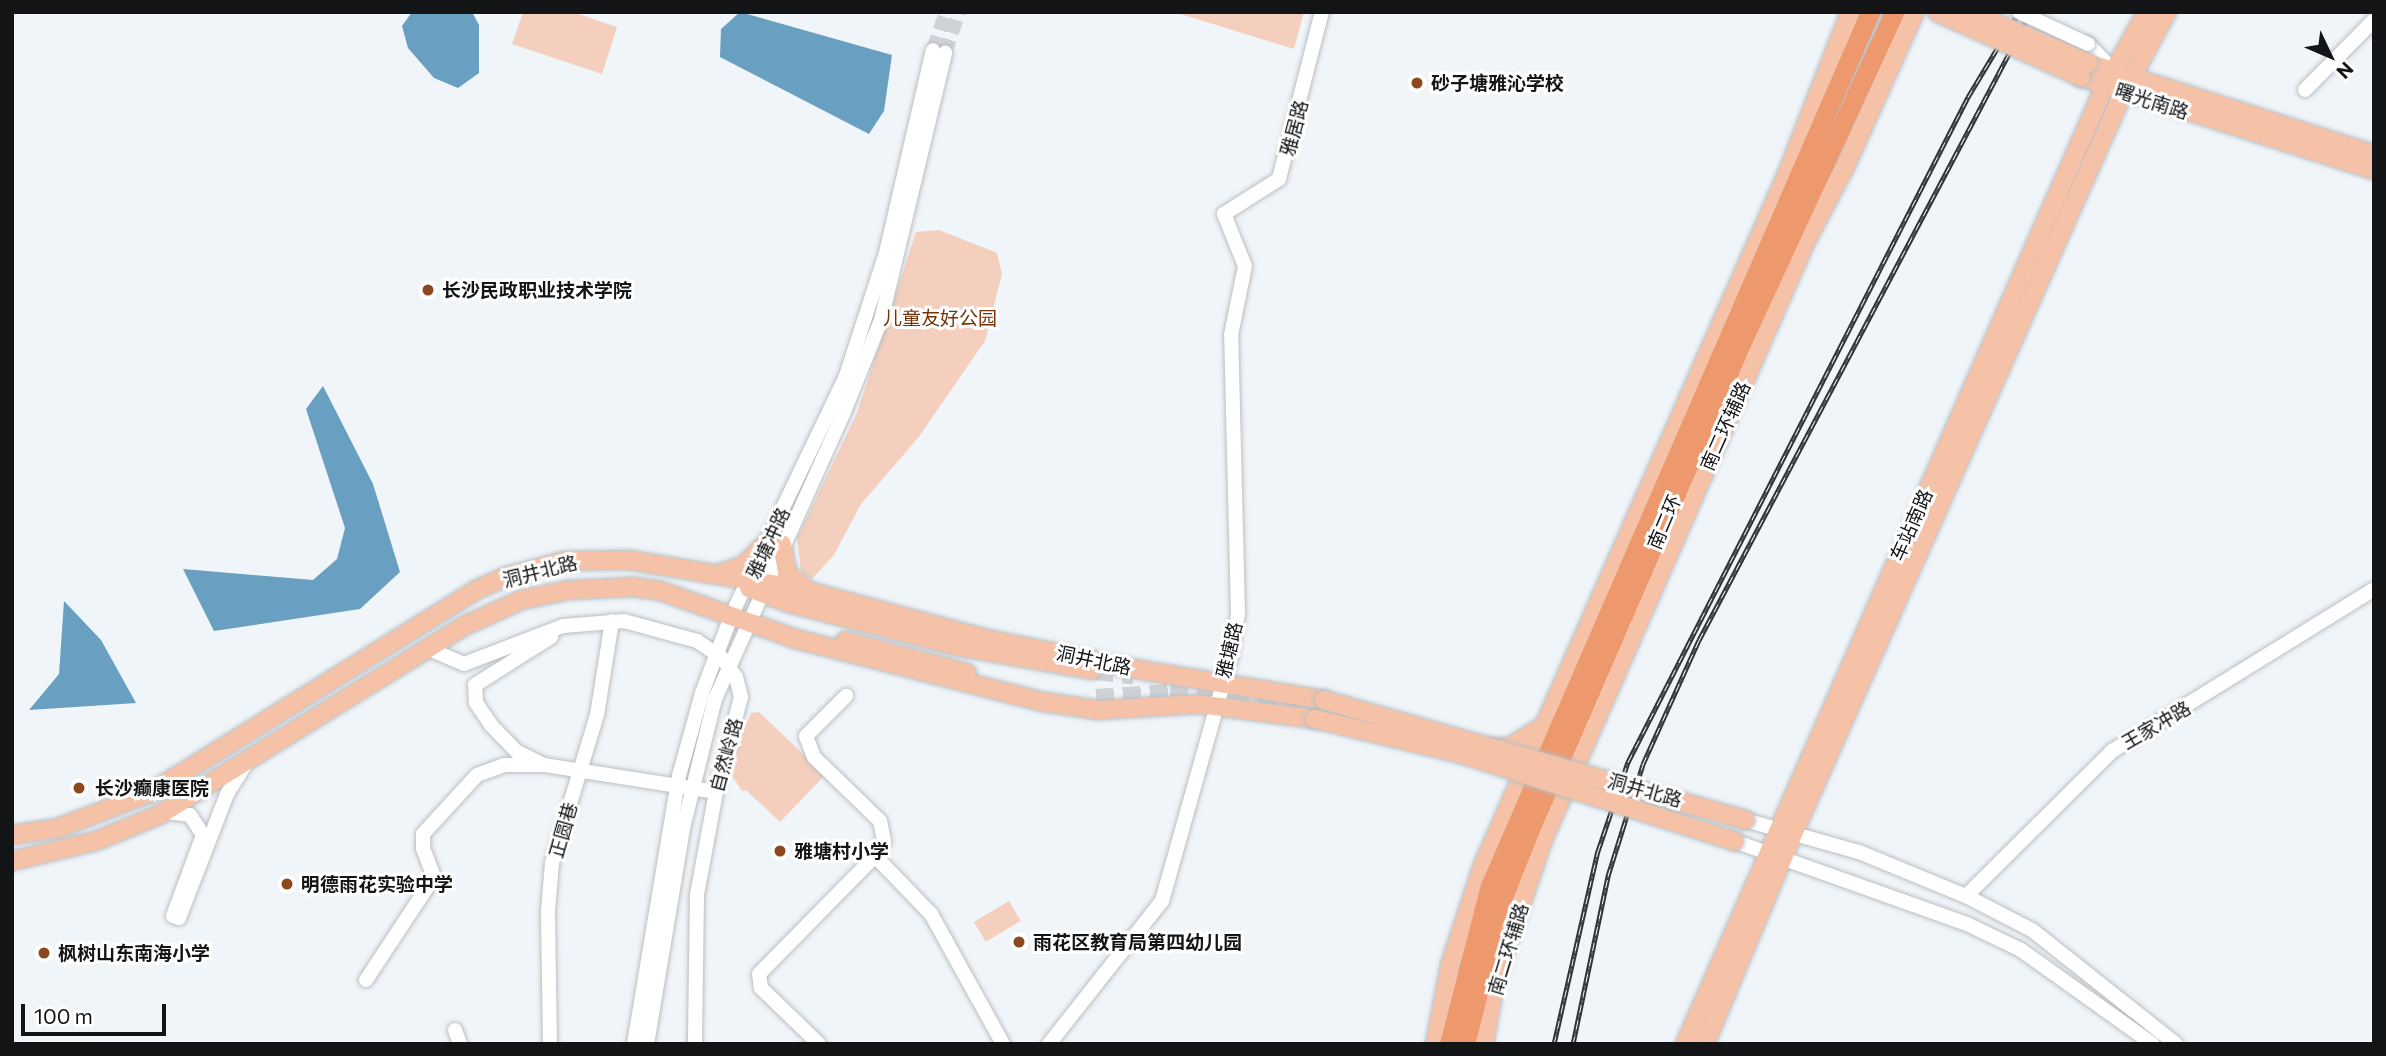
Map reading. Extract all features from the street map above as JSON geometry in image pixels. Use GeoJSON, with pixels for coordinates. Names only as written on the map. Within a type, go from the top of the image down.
{"type":"FeatureCollection","features":[{"type":"Feature","properties":{"kind":"highway","name":"南二环"},"geometry":{"type":"LineString","coordinates":[[1449,1044],[1475,928],[1495,874],[1870,12]]}},
{"type":"Feature","properties":{"kind":"highway","name":"南二环"},"geometry":{"type":"LineString","coordinates":[[1465,1044],[1502,899],[1530,829],[1739,348],[1894,12]]}},
{"type":"Feature","properties":{"kind":"main road"},"geometry":{"type":"LineString","coordinates":[[1435,1044],[1450,965],[1468,904],[1541,728],[1787,174],[1850,12]]}},
{"type":"Feature","properties":{"kind":"main road","name":"南二环辅路"},"geometry":{"type":"LineString","coordinates":[[1484,1044],[1495,981],[1543,840],[1806,241],[1844,169],[1914,12]]}},
{"type":"Feature","properties":{"kind":"main road","name":"曙光南路"},"geometry":{"type":"LineString","coordinates":[[1937,12],[2084,70],[2109,78],[2132,76],[2374,154]]}},
{"type":"Feature","properties":{"kind":"main road","name":"曙光南路"},"geometry":{"type":"LineString","coordinates":[[1971,12],[2084,70]]}},
{"type":"Feature","properties":{"kind":"main road","name":"车站南路"},"geometry":{"type":"LineString","coordinates":[[1685,1044],[1775,853],[2109,78],[2147,12]]}},
{"type":"Feature","properties":{"kind":"main road","name":"车站南路"},"geometry":{"type":"LineString","coordinates":[[1784,832],[2123,93],[2166,12]]}},
{"type":"Feature","properties":{"kind":"main road","name":"曙光南路"},"geometry":{"type":"LineString","coordinates":[[2109,78],[2123,93],[2374,170]]}},
{"type":"Feature","properties":{"kind":"main road"},"geometry":{"type":"LineString","coordinates":[[714,574],[744,565],[775,542],[787,573],[812,592]]}},
{"type":"Feature","properties":{"kind":"main road","name":"洞井北路"},"geometry":{"type":"LineString","coordinates":[[12,835],[58,828],[104,813],[176,781],[447,606],[505,577],[565,561],[603,558],[714,574],[755,585],[812,592],[982,638],[1221,684],[1324,700],[1745,820]]}},
{"type":"Feature","properties":{"kind":"main road"},"geometry":{"type":"LineString","coordinates":[[755,585],[956,646],[1096,671]]}},
{"type":"Feature","properties":{"kind":"main road","name":"洞井北路"},"geometry":{"type":"LineString","coordinates":[[12,861],[96,841],[166,812],[427,648],[521,600],[569,590],[633,587],[936,678],[1044,702],[1098,710],[1216,706],[1315,719],[1458,753],[1734,841]]}},
{"type":"Feature","properties":{"kind":"main road"},"geometry":{"type":"LineString","coordinates":[[772,630],[827,637],[987,678],[1096,698]]}},
{"type":"Feature","properties":{"kind":"main road"},"geometry":{"type":"LineString","coordinates":[[1508,807],[1506,781],[1488,765],[1383,725],[1499,749],[1523,741],[1541,728]]}},
{"type":"Feature","properties":{"kind":"main road","name":"车站南路"},"geometry":{"type":"LineString","coordinates":[[1705,1044],[1775,853]]}},
{"type":"Feature","properties":{"kind":"street","name":"雅居路"},"geometry":{"type":"LineString","coordinates":[[1224,214],[1279,179],[1322,12]]}},
{"type":"Feature","properties":{"kind":"street"},"geometry":{"type":"LineString","coordinates":[[2019,12],[2088,44],[2109,78]]}},
{"type":"Feature","properties":{"kind":"street"},"geometry":{"type":"LineString","coordinates":[[2305,90],[2374,20]]}},
{"type":"Feature","properties":{"kind":"street","name":"雅塘冲路"},"geometry":{"type":"LineString","coordinates":[[634,1044],[684,787],[717,654],[740,617],[775,542],[846,376],[868,316],[939,52]]}},
{"type":"Feature","properties":{"kind":"street","name":"雅塘路"},"geometry":{"type":"LineString","coordinates":[[1049,1044],[1162,901],[1216,706],[1238,614],[1231,335],[1245,266],[1224,214]]}},
{"type":"Feature","properties":{"kind":"street","name":"王家冲路"},"geometry":{"type":"LineString","coordinates":[[1966,896],[2112,751],[2374,589]]}},
{"type":"Feature","properties":{"kind":"street","name":"雅塘冲路"},"geometry":{"type":"LineString","coordinates":[[648,1044],[684,787],[728,666],[740,617]]}},
{"type":"Feature","properties":{"kind":"street","name":"自然岭路"},"geometry":{"type":"LineString","coordinates":[[427,648],[464,664],[564,626],[659,627],[697,640],[717,654],[728,666],[741,697],[716,792],[697,895],[695,1044]]}},
{"type":"Feature","properties":{"kind":"street"},"geometry":{"type":"LineString","coordinates":[[544,765],[517,752],[491,725],[476,703],[475,685],[562,630],[585,626],[612,626]]}},
{"type":"Feature","properties":{"kind":"street","name":"正圆巷"},"geometry":{"type":"LineString","coordinates":[[550,1044],[548,911],[552,863],[597,715],[612,626]]}},
{"type":"Feature","properties":{"kind":"street"},"geometry":{"type":"LineString","coordinates":[[819,1044],[761,988],[759,974],[875,856],[884,841],[880,821],[814,757],[806,736],[846,696]]}},
{"type":"Feature","properties":{"kind":"street"},"geometry":{"type":"LineString","coordinates":[[166,812],[190,815],[203,835],[173,916],[179,918],[227,794],[254,756]]}},
{"type":"Feature","properties":{"kind":"street"},"geometry":{"type":"LineString","coordinates":[[366,980],[434,877],[422,848],[424,834],[477,775],[504,765],[544,765],[716,792]]}},
{"type":"Feature","properties":{"kind":"street","name":"洞井北路"},"geometry":{"type":"LineString","coordinates":[[1745,820],[1859,852],[1966,896],[2032,930],[2176,1044]]}},
{"type":"Feature","properties":{"kind":"street","name":"洞井北路"},"geometry":{"type":"LineString","coordinates":[[1734,841],[1775,853],[1968,924],[2021,950],[2153,1044]]}},
{"type":"Feature","properties":{"kind":"street"},"geometry":{"type":"LineString","coordinates":[[875,856],[931,914],[1003,1044]]}},
{"type":"Feature","properties":{"kind":"green space"},"geometry":{"type":"Polygon","coordinates":[[[523,12],[573,12],[617,27],[602,74],[512,44],[523,12]]]}},
{"type":"Feature","properties":{"kind":"green space"},"geometry":{"type":"Polygon","coordinates":[[[1174,12],[1304,12],[1294,49],[1174,12]]]}},
{"type":"Feature","properties":{"kind":"green space","name":"儿童友好公园"},"geometry":{"type":"Polygon","coordinates":[[[939,230],[997,253],[1002,274],[985,341],[918,438],[861,504],[834,555],[812,579],[801,571],[797,538],[857,413],[916,232],[939,230]]]}},
{"type":"Feature","properties":{"kind":"green space"},"geometry":{"type":"Polygon","coordinates":[[[759,712],[825,775],[780,822],[746,790],[742,791],[727,768],[751,713],[759,712]]]}},
{"type":"Feature","properties":{"kind":"green space"},"geometry":{"type":"Polygon","coordinates":[[[1009,901],[1021,921],[986,942],[974,922],[1009,901]]]}},
{"type":"Feature","properties":{"kind":"water"},"geometry":{"type":"Polygon","coordinates":[[[412,12],[472,12],[479,25],[479,73],[458,88],[434,78],[408,48],[402,26],[412,12]]]}},
{"type":"Feature","properties":{"kind":"water"},"geometry":{"type":"Polygon","coordinates":[[[740,12],[892,55],[884,111],[869,134],[720,57],[721,29],[740,12]]]}},
{"type":"Feature","properties":{"kind":"water"},"geometry":{"type":"Polygon","coordinates":[[[323,386],[373,484],[400,572],[360,609],[214,631],[183,569],[313,580],[337,559],[345,528],[306,409],[323,386]]]}},
{"type":"Feature","properties":{"kind":"water"},"geometry":{"type":"Polygon","coordinates":[[[64,601],[101,640],[136,703],[29,710],[59,674],[64,601]]]}},
{"type":"Feature","properties":{"kind":"tunnel"},"geometry":{"type":"LineString","coordinates":[[933,50],[946,12]]}},
{"type":"Feature","properties":{"kind":"tunnel"},"geometry":{"type":"LineString","coordinates":[[945,53],[959,12]]}},
{"type":"Feature","properties":{"kind":"tunnel"},"geometry":{"type":"LineString","coordinates":[[1096,671],[1134,676]]}},
{"type":"Feature","properties":{"kind":"tunnel"},"geometry":{"type":"LineString","coordinates":[[1096,698],[1170,693],[1231,698],[1333,714],[1372,727]]}},
{"type":"Feature","properties":{"kind":"railway"},"geometry":{"type":"LineString","coordinates":[[1554,1044],[1598,851],[1628,762],[1968,97],[2019,12]]}},
{"type":"Feature","properties":{"kind":"railway"},"geometry":{"type":"LineString","coordinates":[[1573,1044],[1608,876],[1643,764],[1699,640],[2031,12]]}},
{"type":"Feature","properties":{"kind":"place","name":"砂子塘雅沁学校"},"geometry":{"type":"Point","coordinates":[1417,83]}},
{"type":"Feature","properties":{"kind":"place","name":"长沙民政职业技术学院"},"geometry":{"type":"Point","coordinates":[428,290]}},
{"type":"Feature","properties":{"kind":"place","name":"长沙癫康医院"},"geometry":{"type":"Point","coordinates":[79,788]}},
{"type":"Feature","properties":{"kind":"place","name":"雅塘村小学"},"geometry":{"type":"Point","coordinates":[780,851]}},
{"type":"Feature","properties":{"kind":"place","name":"明德雨花实验中学"},"geometry":{"type":"Point","coordinates":[287,884]}},
{"type":"Feature","properties":{"kind":"place","name":"雨花区教育局第四幼儿园"},"geometry":{"type":"Point","coordinates":[1019,942]}},
{"type":"Feature","properties":{"kind":"place","name":"枫树山东南海小学"},"geometry":{"type":"Point","coordinates":[44,953]}}]}
